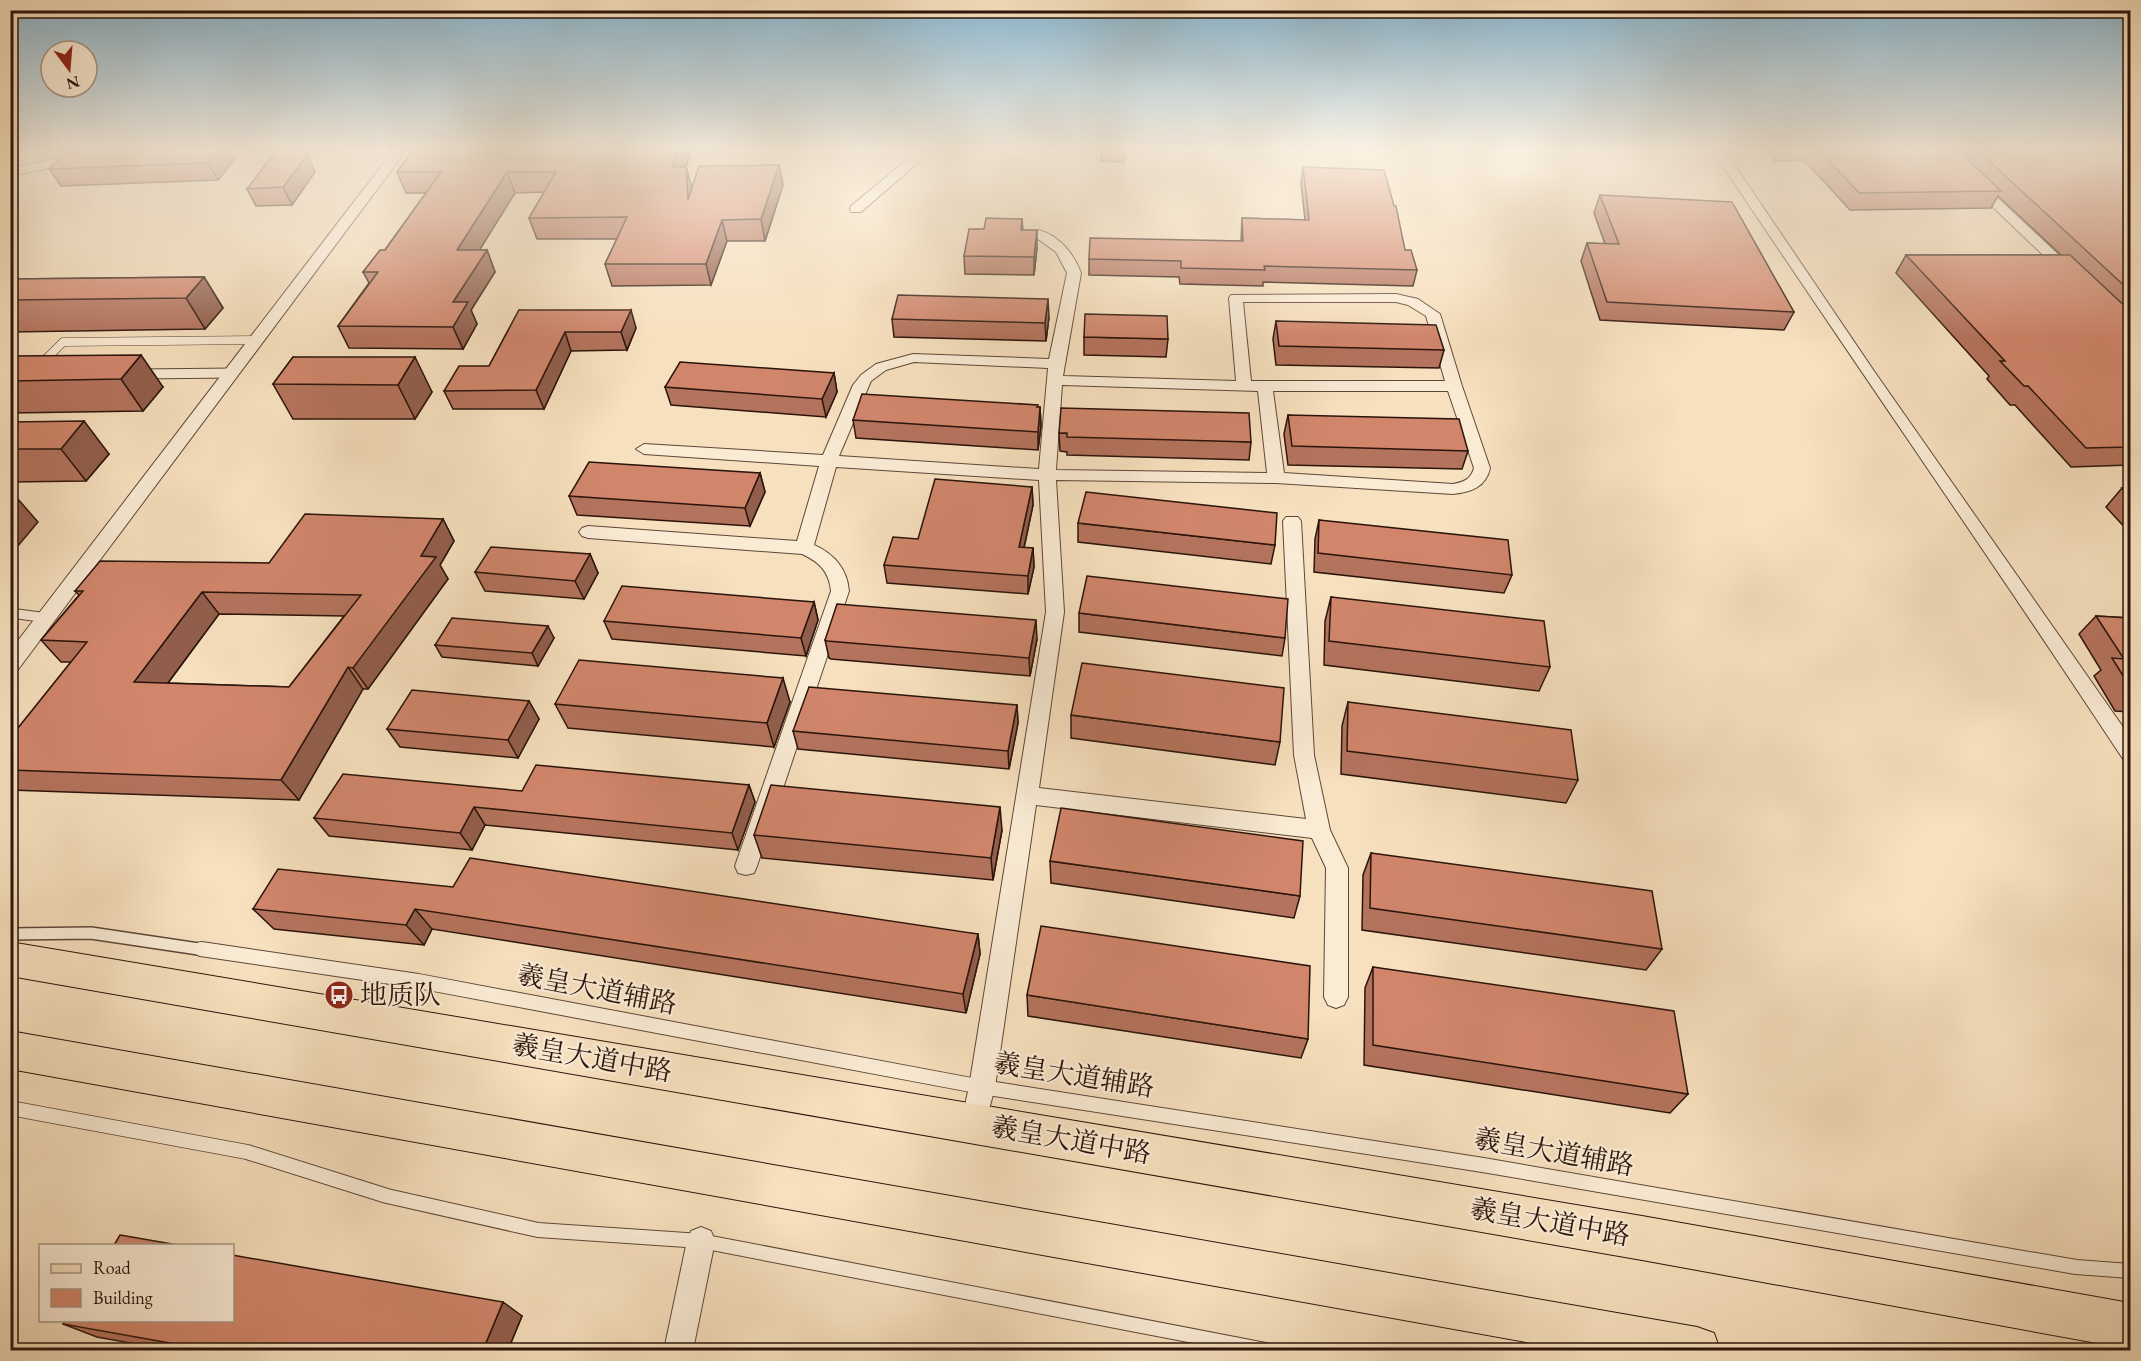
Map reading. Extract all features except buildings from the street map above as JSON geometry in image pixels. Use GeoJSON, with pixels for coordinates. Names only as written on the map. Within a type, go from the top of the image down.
{"type":"FeatureCollection","features":[{"type":"Feature","properties":{"kind":"main road","name":"羲皇大道中路"},"geometry":{"type":"LineString","coordinates":[[10,959],[978,1105],[1630,1236],[2130,1326]]}},
{"type":"Feature","properties":{"kind":"main road"},"geometry":{"type":"LineString","coordinates":[[10,1050],[1697,1350]]}},
{"type":"Feature","properties":{"kind":"street"},"geometry":{"type":"LineString","coordinates":[[10,666],[354,212]]}},
{"type":"Feature","properties":{"kind":"street"},"geometry":{"type":"LineString","coordinates":[[1760,212],[2130,753]]}},
{"type":"Feature","properties":{"kind":"street"},"geometry":{"type":"LineString","coordinates":[[2004,212],[2080,283]]}},
{"type":"Feature","properties":{"kind":"street"},"geometry":{"type":"LineString","coordinates":[[978,1105],[1055,612],[1047,475],[1056,372],[1074,273],[1063,251],[1038,234]]}},
{"type":"Feature","properties":{"kind":"street"},"geometry":{"type":"LineString","coordinates":[[644,449],[1047,475],[1276,478],[1453,489],[1472,485],[1478,480],[1482,468],[1432,314],[1413,302],[1387,298],[1236,298],[1244,386]]}},
{"type":"Feature","properties":{"kind":"street"},"geometry":{"type":"LineString","coordinates":[[804,548],[829,461],[861,385],[866,378],[881,367],[902,360],[924,358],[1056,372],[1244,386],[1454,386]]}},
{"type":"Feature","properties":{"kind":"street"},"geometry":{"type":"LineString","coordinates":[[1265,386],[1276,478]]}},
{"type":"Feature","properties":{"kind":"street"},"geometry":{"type":"LineString","coordinates":[[1292,521],[1304,755],[1319,830],[1336,868],[1336,998]]}},
{"type":"Feature","properties":{"kind":"street"},"geometry":{"type":"LineString","coordinates":[[588,532],[804,548],[826,558],[833,566],[840,582],[840,591],[746,866]]}},
{"type":"Feature","properties":{"kind":"street"},"geometry":{"type":"LineString","coordinates":[[1027,795],[1319,830]]}},
{"type":"Feature","properties":{"kind":"street"},"geometry":{"type":"LineString","coordinates":[[678,1350],[701,1241]]}},
{"type":"Feature","properties":{"kind":"lane"},"geometry":{"type":"LineString","coordinates":[[43,375],[32,375],[63,342],[258,340]]}},
{"type":"Feature","properties":{"kind":"lane"},"geometry":{"type":"LineString","coordinates":[[126,374],[233,373]]}},
{"type":"Feature","properties":{"kind":"lane"},"geometry":{"type":"LineString","coordinates":[[10,613],[48,618]]}},
{"type":"Feature","properties":{"kind":"lane","name":"羲皇大道辅路"},"geometry":{"type":"LineString","coordinates":[[10,934],[91,933],[418,981],[978,1105],[1483,1165],[2076,1267],[2130,1271]]}},
{"type":"Feature","properties":{"kind":"lane"},"geometry":{"type":"LineString","coordinates":[[10,1108],[247,1152],[387,1196],[538,1230],[701,1241],[1266,1350]]}},
{"type":"Feature","properties":{"kind":"place","name":"地质队"},"geometry":{"type":"Point","coordinates":[339,995]}}]}
